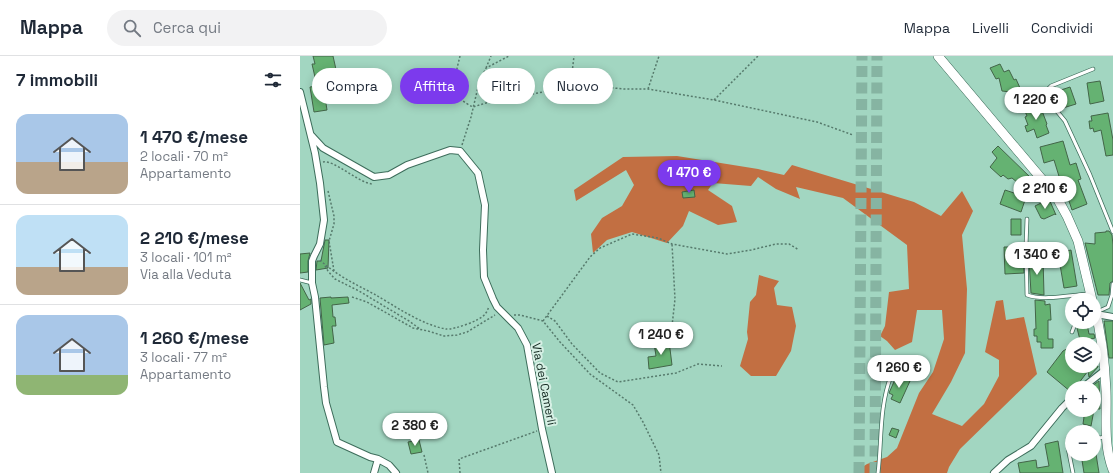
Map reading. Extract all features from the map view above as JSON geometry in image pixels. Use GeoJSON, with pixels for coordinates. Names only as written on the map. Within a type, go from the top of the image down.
{"type":"FeatureCollection","features":[{"type":"Feature","properties":{"kind":"street"},"geometry":{"type":"LineString","coordinates":[[938,56],[1056,196],[1078,241],[1091,293]]}},
{"type":"Feature","properties":{"kind":"street"},"geometry":{"type":"LineString","coordinates":[[300,92],[311,135],[320,183],[324,220],[320,244],[312,261],[312,283],[318,316],[325,395],[338,442],[370,457],[378,459],[389,465],[396,473]]}},
{"type":"Feature","properties":{"kind":"street"},"geometry":{"type":"LineString","coordinates":[[311,135],[324,148],[374,177],[389,176],[407,165],[450,150],[460,151]]}},
{"type":"Feature","properties":{"kind":"street","name":"Via dei Camerli"},"geometry":{"type":"LineString","coordinates":[[460,151],[478,173],[485,205],[483,250],[484,277],[493,299],[518,328],[527,345],[542,429],[552,473]]}},
{"type":"Feature","properties":{"kind":"street"},"geometry":{"type":"LineString","coordinates":[[1101,315],[1113,317]]}},
{"type":"Feature","properties":{"kind":"street"},"geometry":{"type":"LineString","coordinates":[[1098,329],[1105,370],[1106,437],[1112,466]]}},
{"type":"Feature","properties":{"kind":"street"},"geometry":{"type":"LineString","coordinates":[[1091,381],[1105,370]]}},
{"type":"Feature","properties":{"kind":"street"},"geometry":{"type":"LineString","coordinates":[[994,473],[1008,460],[1031,446],[1065,405]]}},
{"type":"Feature","properties":{"kind":"street"},"geometry":{"type":"LineString","coordinates":[[374,473],[378,459]]}},
{"type":"Feature","properties":{"kind":"lane"},"geometry":{"type":"LineString","coordinates":[[1093,69],[1051,86],[1045,92],[1046,98],[1065,121],[1093,182],[1113,232]]}},
{"type":"Feature","properties":{"kind":"lane"},"geometry":{"type":"LineString","coordinates":[[1027,219],[1027,295],[1033,298],[1065,297]]}},
{"type":"Feature","properties":{"kind":"lane"},"geometry":{"type":"LineString","coordinates":[[300,280],[312,283]]}},
{"type":"Feature","properties":{"kind":"lane"},"geometry":{"type":"LineString","coordinates":[[1101,310],[1108,307],[1112,295],[1113,284]]}},
{"type":"Feature","properties":{"kind":"lane"},"geometry":{"type":"LineString","coordinates":[[878,473],[883,410],[886,388],[891,376]]}},
{"type":"Feature","properties":{"kind":"lane"},"geometry":{"type":"LineString","coordinates":[[1101,438],[1106,437]]}},
{"type":"Feature","properties":{"kind":"lane"},"geometry":{"type":"LineString","coordinates":[[1071,461],[1073,473]]}},
{"type":"Feature","properties":{"kind":"path"},"geometry":{"type":"LineString","coordinates":[[460,56],[456,73],[455,91],[461,100],[473,107],[543,92]]}},
{"type":"Feature","properties":{"kind":"path"},"geometry":{"type":"LineString","coordinates":[[486,68],[491,56]]}},
{"type":"Feature","properties":{"kind":"path"},"geometry":{"type":"LineString","coordinates":[[486,68],[509,56]]}},
{"type":"Feature","properties":{"kind":"path"},"geometry":{"type":"LineString","coordinates":[[573,68],[574,56]]}},
{"type":"Feature","properties":{"kind":"path"},"geometry":{"type":"LineString","coordinates":[[648,89],[659,56]]}},
{"type":"Feature","properties":{"kind":"path"},"geometry":{"type":"LineString","coordinates":[[714,100],[758,56]]}},
{"type":"Feature","properties":{"kind":"path"},"geometry":{"type":"LineString","coordinates":[[613,88],[648,89],[714,100],[817,122],[853,135]]}},
{"type":"Feature","properties":{"kind":"path"},"geometry":{"type":"LineString","coordinates":[[460,151],[477,91]]}},
{"type":"Feature","properties":{"kind":"path"},"geometry":{"type":"LineString","coordinates":[[322,163],[326,162],[332,164],[368,183],[373,184],[381,176]]}},
{"type":"Feature","properties":{"kind":"path"},"geometry":{"type":"LineString","coordinates":[[327,186],[334,216],[334,224],[329,241],[334,271]]}},
{"type":"Feature","properties":{"kind":"path"},"geometry":{"type":"LineString","coordinates":[[543,321],[590,256],[600,248],[632,234],[658,238],[672,244],[727,254],[776,244],[788,244],[799,250]]}},
{"type":"Feature","properties":{"kind":"path"},"geometry":{"type":"LineString","coordinates":[[649,342],[671,334],[675,298],[672,244]]}},
{"type":"Feature","properties":{"kind":"path"},"geometry":{"type":"LineString","coordinates":[[421,329],[335,278],[324,264],[343,278],[432,326],[448,329],[470,324],[484,315],[493,299]]}},
{"type":"Feature","properties":{"kind":"path"},"geometry":{"type":"LineString","coordinates":[[352,297],[367,302],[413,328],[444,336],[457,335],[467,332],[504,313],[520,315],[543,321],[560,342],[590,374],[633,405],[659,455],[662,473]]}},
{"type":"Feature","properties":{"kind":"path"},"geometry":{"type":"LineString","coordinates":[[547,316],[555,321],[572,344],[600,373],[618,382],[676,373],[698,364],[722,366]]}},
{"type":"Feature","properties":{"kind":"path"},"geometry":{"type":"LineString","coordinates":[[460,473],[459,459],[542,429]]}},
{"type":"Feature","properties":{"kind":"path"},"geometry":{"type":"LineString","coordinates":[[424,454],[428,473]]}},
{"type":"Feature","properties":{"kind":"shaded area"},"geometry":{"type":"Polygon","coordinates":[[[677,156],[758,169],[784,175],[792,165],[914,202],[941,216],[962,191],[973,211],[962,235],[967,289],[965,353],[951,382],[932,414],[962,426],[984,404],[999,376],[999,360],[985,352],[996,301],[1003,300],[1006,320],[1024,317],[1037,374],[960,449],[947,473],[854,473],[867,464],[887,457],[897,448],[919,393],[933,372],[944,339],[942,310],[917,310],[912,342],[895,350],[880,336],[885,326],[889,292],[909,289],[907,245],[843,198],[796,187],[800,199],[776,189],[758,177],[751,186],[713,183],[708,190],[732,206],[737,222],[718,225],[689,211],[683,226],[667,243],[632,232],[607,240],[593,253],[591,234],[602,218],[622,206],[634,185],[626,170],[576,201],[574,190],[623,157],[677,156]]]}},
{"type":"Feature","properties":{"kind":"shaded area"},"geometry":{"type":"Polygon","coordinates":[[[759,275],[779,281],[774,288],[777,305],[792,307],[796,326],[791,351],[776,376],[751,376],[740,366],[748,339],[747,332],[750,302],[756,295],[759,275]]]}},
{"type":"Feature","properties":{"kind":"building"},"geometry":{"type":"Polygon","coordinates":[[[313,56],[333,56],[336,68],[313,68],[312,64],[315,64],[313,56]]]}},
{"type":"Feature","properties":{"kind":"building"},"geometry":{"type":"Polygon","coordinates":[[[1000,64],[1004,72],[1009,70],[1014,80],[1016,79],[1020,88],[1011,92],[1002,91],[999,78],[996,79],[990,68],[1000,64]]]}},
{"type":"Feature","properties":{"kind":"building"},"geometry":{"type":"Polygon","coordinates":[[[1100,81],[1104,101],[1090,104],[1087,83],[1100,81]]]}},
{"type":"Feature","properties":{"kind":"building"},"geometry":{"type":"Polygon","coordinates":[[[310,87],[312,87],[312,100],[310,87]]]}},
{"type":"Feature","properties":{"kind":"building"},"geometry":{"type":"Polygon","coordinates":[[[1070,87],[1076,104],[1063,108],[1060,99],[1057,100],[1055,92],[1070,87]]]}},
{"type":"Feature","properties":{"kind":"building"},"geometry":{"type":"Polygon","coordinates":[[[1039,103],[1049,133],[1037,138],[1034,129],[1027,132],[1025,126],[1028,125],[1025,117],[1027,116],[1024,109],[1039,103]]]}},
{"type":"Feature","properties":{"kind":"building"},"geometry":{"type":"Polygon","coordinates":[[[313,104],[326,104],[327,110],[314,112],[313,104]]]}},
{"type":"Feature","properties":{"kind":"building"},"geometry":{"type":"Polygon","coordinates":[[[1108,113],[1113,140],[1113,155],[1106,156],[1101,130],[1094,132],[1093,128],[1090,129],[1089,121],[1092,121],[1091,116],[1108,113]]]}},
{"type":"Feature","properties":{"kind":"building"},"geometry":{"type":"Polygon","coordinates":[[[1063,141],[1070,165],[1076,163],[1081,179],[1078,180],[1087,204],[1072,210],[1068,198],[1071,197],[1066,184],[1062,186],[1054,160],[1044,163],[1040,147],[1063,141]]]}},
{"type":"Feature","properties":{"kind":"building"},"geometry":{"type":"Polygon","coordinates":[[[998,146],[1030,177],[1024,188],[1012,178],[1008,179],[1003,175],[1001,177],[990,167],[997,158],[992,152],[998,146]]]}},
{"type":"Feature","properties":{"kind":"building"},"geometry":{"type":"Polygon","coordinates":[[[694,190],[695,197],[683,198],[682,192],[694,190]]]}},
{"type":"Feature","properties":{"kind":"building"},"geometry":{"type":"Polygon","coordinates":[[[1005,190],[1026,197],[1021,212],[1000,204],[1005,190]]]}},
{"type":"Feature","properties":{"kind":"building"},"geometry":{"type":"Polygon","coordinates":[[[1049,199],[1056,215],[1055,214],[1044,219],[1041,218],[1035,206],[1049,199]]]}},
{"type":"Feature","properties":{"kind":"building"},"geometry":{"type":"Polygon","coordinates":[[[1011,219],[1021,219],[1021,235],[1011,235],[1011,219]]]}},
{"type":"Feature","properties":{"kind":"building"},"geometry":{"type":"Polygon","coordinates":[[[1109,231],[1112,235],[1113,281],[1110,283],[1109,295],[1101,295],[1101,293],[1098,293],[1085,243],[1095,244],[1095,233],[1109,231]]]}},
{"type":"Feature","properties":{"kind":"building"},"geometry":{"type":"Polygon","coordinates":[[[325,240],[329,240],[328,268],[316,270],[317,261],[321,261],[325,240]]]}},
{"type":"Feature","properties":{"kind":"building"},"geometry":{"type":"Polygon","coordinates":[[[1004,247],[1018,247],[1019,259],[1023,259],[1024,273],[1005,274],[1004,247]]]}},
{"type":"Feature","properties":{"kind":"building"},"geometry":{"type":"Polygon","coordinates":[[[1071,250],[1077,286],[1064,288],[1058,253],[1071,250]]]}},
{"type":"Feature","properties":{"kind":"building"},"geometry":{"type":"Polygon","coordinates":[[[310,253],[308,272],[300,273],[300,254],[310,253]]]}},
{"type":"Feature","properties":{"kind":"building"},"geometry":{"type":"Polygon","coordinates":[[[1043,258],[1044,295],[1031,293],[1029,259],[1043,258]]]}},
{"type":"Feature","properties":{"kind":"building"},"geometry":{"type":"Polygon","coordinates":[[[300,283],[309,300],[311,299],[311,304],[300,310],[300,283]]]}},
{"type":"Feature","properties":{"kind":"building"},"geometry":{"type":"Polygon","coordinates":[[[348,297],[349,303],[332,305],[333,317],[335,317],[336,326],[332,326],[334,343],[324,345],[320,298],[348,297]]]}},
{"type":"Feature","properties":{"kind":"building"},"geometry":{"type":"Polygon","coordinates":[[[1035,300],[1045,301],[1045,305],[1050,304],[1051,320],[1048,320],[1048,339],[1053,339],[1053,348],[1041,348],[1041,342],[1037,342],[1037,336],[1034,336],[1034,329],[1036,329],[1035,300]]]}},
{"type":"Feature","properties":{"kind":"building"},"geometry":{"type":"Polygon","coordinates":[[[1104,321],[1113,321],[1113,358],[1109,358],[1104,321]]]}},
{"type":"Feature","properties":{"kind":"building"},"geometry":{"type":"Polygon","coordinates":[[[1077,329],[1088,329],[1089,334],[1094,334],[1095,337],[1079,337],[1077,329]]]}},
{"type":"Feature","properties":{"kind":"building"},"geometry":{"type":"Polygon","coordinates":[[[669,341],[672,365],[649,369],[648,357],[656,356],[654,343],[669,341]]]}},
{"type":"Feature","properties":{"kind":"building"},"geometry":{"type":"Polygon","coordinates":[[[1065,350],[1065,373],[1086,373],[1080,381],[1065,381],[1065,387],[1047,372],[1065,350]]]}},
{"type":"Feature","properties":{"kind":"building"},"geometry":{"type":"Polygon","coordinates":[[[897,375],[910,381],[900,403],[891,399],[893,395],[889,393],[897,375]]]}},
{"type":"Feature","properties":{"kind":"building"},"geometry":{"type":"Polygon","coordinates":[[[1084,417],[1093,417],[1091,425],[1083,424],[1084,417]]]}},
{"type":"Feature","properties":{"kind":"building"},"geometry":{"type":"Polygon","coordinates":[[[892,428],[899,430],[896,438],[889,435],[892,428]]]}},
{"type":"Feature","properties":{"kind":"building"},"geometry":{"type":"Polygon","coordinates":[[[419,440],[422,452],[411,454],[408,442],[419,440]]]}},
{"type":"Feature","properties":{"kind":"building"},"geometry":{"type":"Polygon","coordinates":[[[1058,441],[1063,473],[1020,473],[1018,463],[1036,460],[1037,468],[1049,466],[1045,444],[1058,441]]]}},
{"type":"Feature","properties":{"kind":"building"},"geometry":{"type":"Polygon","coordinates":[[[1082,461],[1097,461],[1099,473],[1084,473],[1082,461]]]}},
{"type":"Feature","properties":{"kind":"tunnel"},"geometry":{"type":"LineString","coordinates":[[859,473],[862,56]]}},
{"type":"Feature","properties":{"kind":"tunnel"},"geometry":{"type":"LineString","coordinates":[[875,473],[877,56]]}}]}
